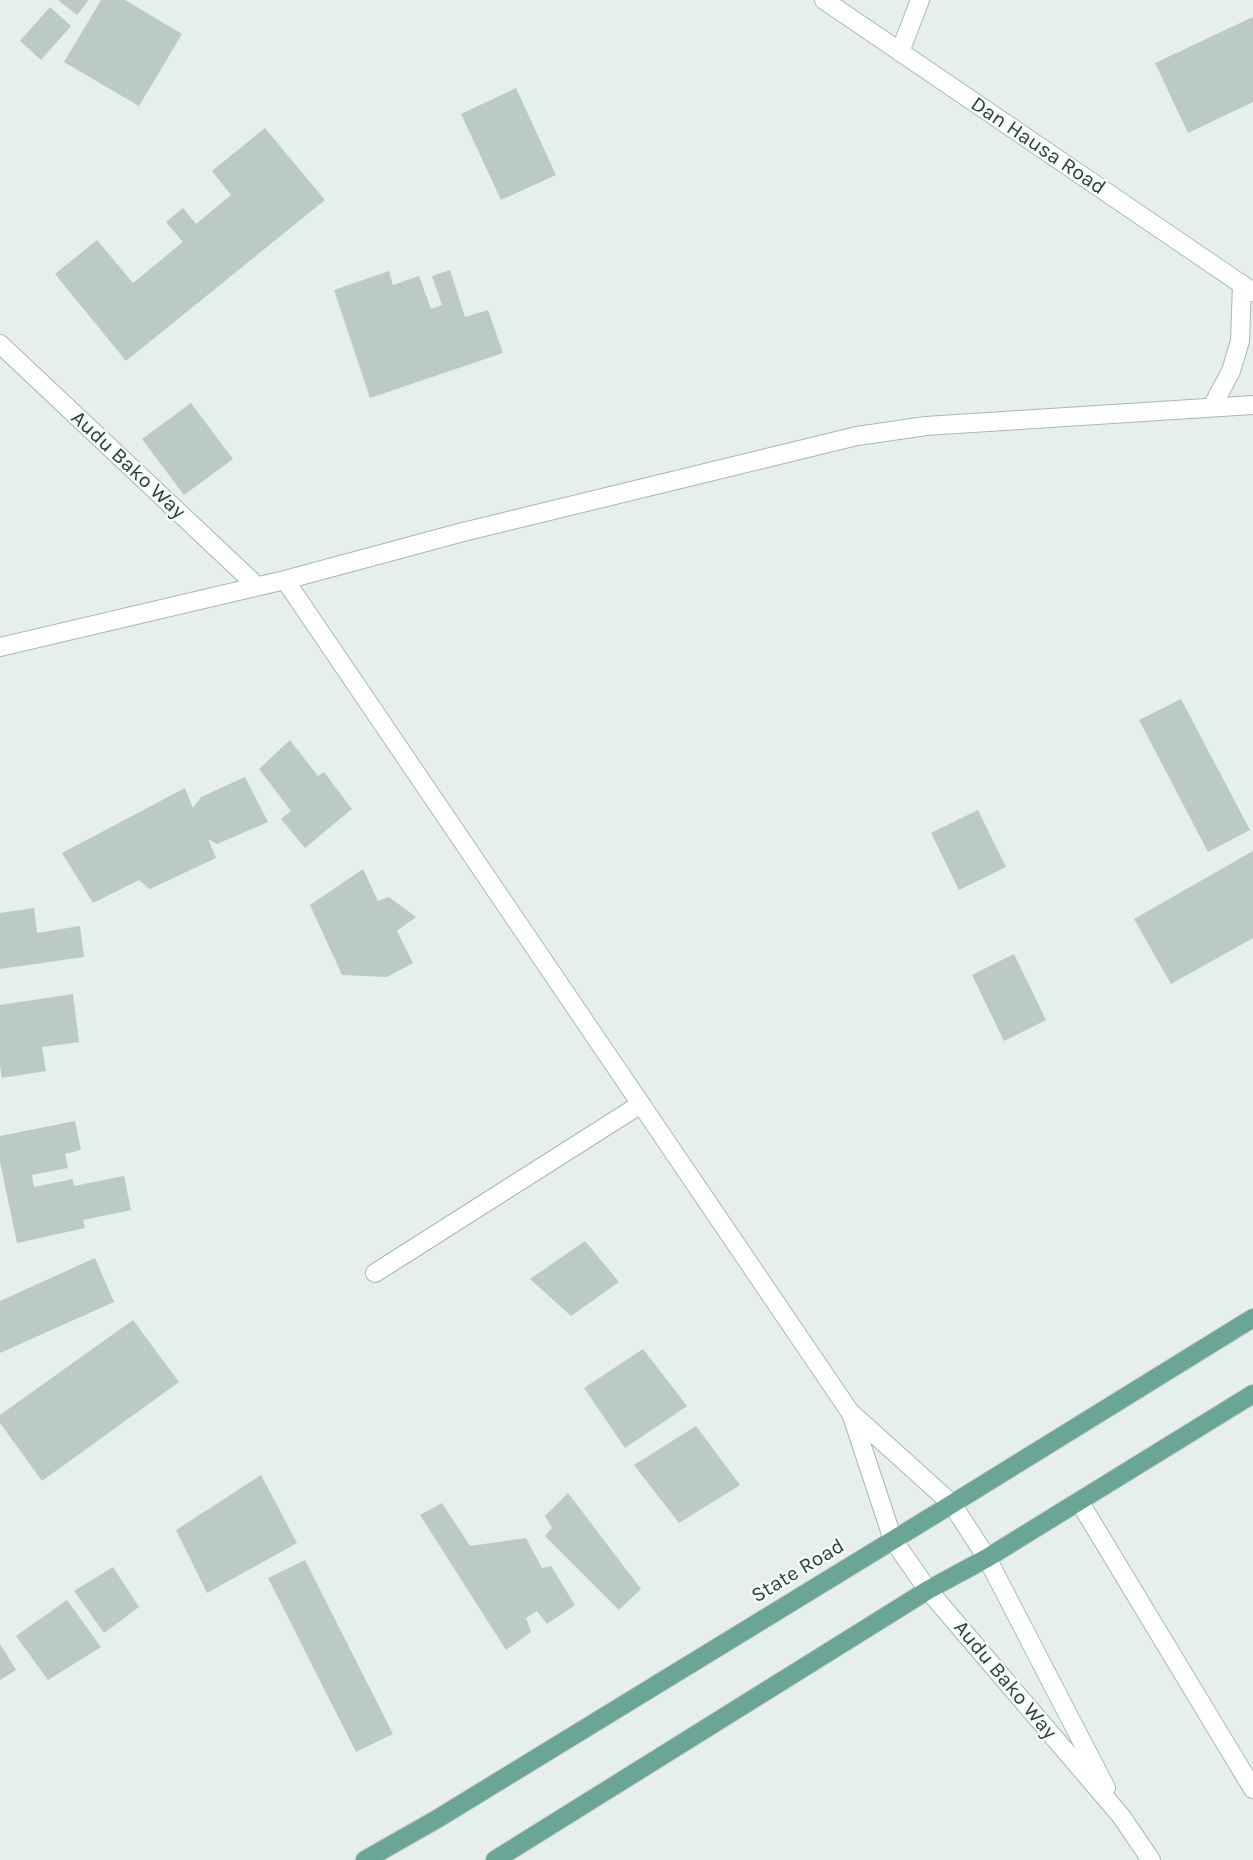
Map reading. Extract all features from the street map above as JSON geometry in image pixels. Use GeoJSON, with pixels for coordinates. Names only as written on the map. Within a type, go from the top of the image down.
{"type":"FeatureCollection","features":[{"type":"Feature","properties":{"kind":"main road","name":"State Road"},"geometry":{"type":"LineString","coordinates":[[365,1860],[952,1504],[1253,1318]]}},
{"type":"Feature","properties":{"kind":"main road"},"geometry":{"type":"LineString","coordinates":[[495,1860],[928,1590],[987,1558],[1253,1394]]}},
{"type":"Feature","properties":{"kind":"street","name":"Dan Hausa Road"},"geometry":{"type":"LineString","coordinates":[[824,0],[1248,288]]}},
{"type":"Feature","properties":{"kind":"street"},"geometry":{"type":"LineString","coordinates":[[900,52],[920,0]]}},
{"type":"Feature","properties":{"kind":"street"},"geometry":{"type":"LineString","coordinates":[[1212,407],[1231,371],[1240,341],[1248,288]]}},
{"type":"Feature","properties":{"kind":"street","name":"Audu Bako Way"},"geometry":{"type":"LineString","coordinates":[[0,344],[257,586]]}},
{"type":"Feature","properties":{"kind":"street"},"geometry":{"type":"LineString","coordinates":[[0,647],[285,580],[463,532],[857,436],[926,426],[1253,405]]}},
{"type":"Feature","properties":{"kind":"street"},"geometry":{"type":"LineString","coordinates":[[285,580],[850,1412]]}},
{"type":"Feature","properties":{"kind":"street"},"geometry":{"type":"LineString","coordinates":[[375,1273],[641,1104]]}},
{"type":"Feature","properties":{"kind":"street","name":"Audu Bako Way"},"geometry":{"type":"LineString","coordinates":[[850,1412],[952,1504],[987,1558],[1121,1816]]}},
{"type":"Feature","properties":{"kind":"street","name":"Audu Bako Way"},"geometry":{"type":"LineString","coordinates":[[850,1412],[893,1540],[928,1590],[1121,1816],[1151,1860]]}},
{"type":"Feature","properties":{"kind":"street"},"geometry":{"type":"LineString","coordinates":[[1079,1501],[1253,1789]]}},
{"type":"Feature","properties":{"kind":"building"},"geometry":{"type":"Polygon","coordinates":[[[58,0],[89,0],[77,15],[58,0]]]}},
{"type":"Feature","properties":{"kind":"building"},"geometry":{"type":"Polygon","coordinates":[[[101,0],[125,0],[182,34],[139,106],[64,62],[101,0]]]}},
{"type":"Feature","properties":{"kind":"building"},"geometry":{"type":"Polygon","coordinates":[[[50,7],[71,26],[41,60],[20,41],[50,7]]]}},
{"type":"Feature","properties":{"kind":"building"},"geometry":{"type":"Polygon","coordinates":[[[1253,17],[1253,102],[1188,133],[1155,63],[1253,17]]]}},
{"type":"Feature","properties":{"kind":"building"},"geometry":{"type":"Polygon","coordinates":[[[516,88],[556,175],[501,200],[461,114],[516,88]]]}},
{"type":"Feature","properties":{"kind":"building"},"geometry":{"type":"Polygon","coordinates":[[[265,128],[325,200],[126,361],[55,274],[97,240],[133,283],[183,242],[166,222],[183,208],[196,224],[231,195],[212,171],[265,128]]]}},
{"type":"Feature","properties":{"kind":"building"},"geometry":{"type":"Polygon","coordinates":[[[450,270],[465,317],[488,310],[503,353],[370,398],[334,290],[389,271],[393,285],[419,276],[431,309],[442,305],[432,276],[450,270]]]}},
{"type":"Feature","properties":{"kind":"building"},"geometry":{"type":"Polygon","coordinates":[[[191,403],[233,459],[184,495],[142,439],[191,403]]]}},
{"type":"Feature","properties":{"kind":"building"},"geometry":{"type":"Polygon","coordinates":[[[1181,699],[1250,830],[1208,852],[1139,720],[1181,699]]]}},
{"type":"Feature","properties":{"kind":"building"},"geometry":{"type":"Polygon","coordinates":[[[290,740],[318,776],[324,772],[352,809],[305,848],[281,819],[291,811],[259,769],[290,740]]]}},
{"type":"Feature","properties":{"kind":"building"},"geometry":{"type":"Polygon","coordinates":[[[245,777],[268,822],[217,844],[208,839],[216,858],[150,889],[139,880],[93,903],[62,853],[185,788],[193,808],[201,797],[245,777]]]}},
{"type":"Feature","properties":{"kind":"building"},"geometry":{"type":"Polygon","coordinates":[[[978,810],[1006,867],[959,890],[931,833],[978,810]]]}},
{"type":"Feature","properties":{"kind":"building"},"geometry":{"type":"Polygon","coordinates":[[[1253,851],[1253,938],[1171,984],[1134,919],[1253,851]]]}},
{"type":"Feature","properties":{"kind":"building"},"geometry":{"type":"Polygon","coordinates":[[[363,869],[378,901],[389,897],[416,917],[397,931],[413,963],[387,977],[342,975],[310,905],[363,869]]]}},
{"type":"Feature","properties":{"kind":"building"},"geometry":{"type":"Polygon","coordinates":[[[34,908],[37,933],[80,926],[84,957],[0,969],[0,913],[34,908]]]}},
{"type":"Feature","properties":{"kind":"building"},"geometry":{"type":"Polygon","coordinates":[[[1014,954],[1046,1020],[1004,1041],[972,975],[1014,954]]]}},
{"type":"Feature","properties":{"kind":"building"},"geometry":{"type":"Polygon","coordinates":[[[73,994],[79,1042],[42,1047],[46,1071],[2,1078],[0,1005],[73,994]]]}},
{"type":"Feature","properties":{"kind":"building"},"geometry":{"type":"Polygon","coordinates":[[[75,1121],[81,1150],[65,1154],[68,1168],[32,1175],[34,1187],[73,1179],[74,1186],[124,1176],[131,1210],[83,1220],[85,1228],[17,1243],[0,1162],[0,1136],[75,1121]]]}},
{"type":"Feature","properties":{"kind":"building"},"geometry":{"type":"Polygon","coordinates":[[[585,1241],[619,1282],[571,1316],[530,1279],[585,1241]]]}},
{"type":"Feature","properties":{"kind":"building"},"geometry":{"type":"Polygon","coordinates":[[[95,1258],[114,1302],[0,1353],[0,1301],[95,1258]]]}},
{"type":"Feature","properties":{"kind":"building"},"geometry":{"type":"Polygon","coordinates":[[[133,1320],[179,1382],[42,1481],[0,1423],[0,1415],[133,1320]]]}},
{"type":"Feature","properties":{"kind":"building"},"geometry":{"type":"Polygon","coordinates":[[[643,1349],[687,1406],[625,1448],[584,1388],[643,1349]]]}},
{"type":"Feature","properties":{"kind":"building"},"geometry":{"type":"Polygon","coordinates":[[[696,1426],[740,1485],[679,1523],[634,1465],[696,1426]]]}},
{"type":"Feature","properties":{"kind":"building"},"geometry":{"type":"Polygon","coordinates":[[[261,1475],[297,1543],[207,1593],[176,1530],[261,1475]]]}},
{"type":"Feature","properties":{"kind":"building"},"geometry":{"type":"Polygon","coordinates":[[[568,1493],[641,1589],[619,1610],[545,1536],[552,1528],[545,1516],[568,1493]]]}},
{"type":"Feature","properties":{"kind":"building"},"geometry":{"type":"Polygon","coordinates":[[[442,1503],[470,1546],[526,1538],[542,1568],[551,1566],[575,1605],[547,1624],[537,1611],[526,1618],[531,1632],[506,1650],[420,1515],[442,1503]]]}},
{"type":"Feature","properties":{"kind":"building"},"geometry":{"type":"Polygon","coordinates":[[[305,1560],[393,1734],[356,1752],[268,1578],[305,1560]]]}},
{"type":"Feature","properties":{"kind":"building"},"geometry":{"type":"Polygon","coordinates":[[[113,1567],[139,1607],[104,1633],[74,1591],[113,1567]]]}},
{"type":"Feature","properties":{"kind":"building"},"geometry":{"type":"Polygon","coordinates":[[[67,1600],[101,1647],[48,1680],[16,1636],[67,1600]]]}},
{"type":"Feature","properties":{"kind":"building"},"geometry":{"type":"Polygon","coordinates":[[[0,1644],[16,1670],[0,1680],[0,1644]]]}}]}
